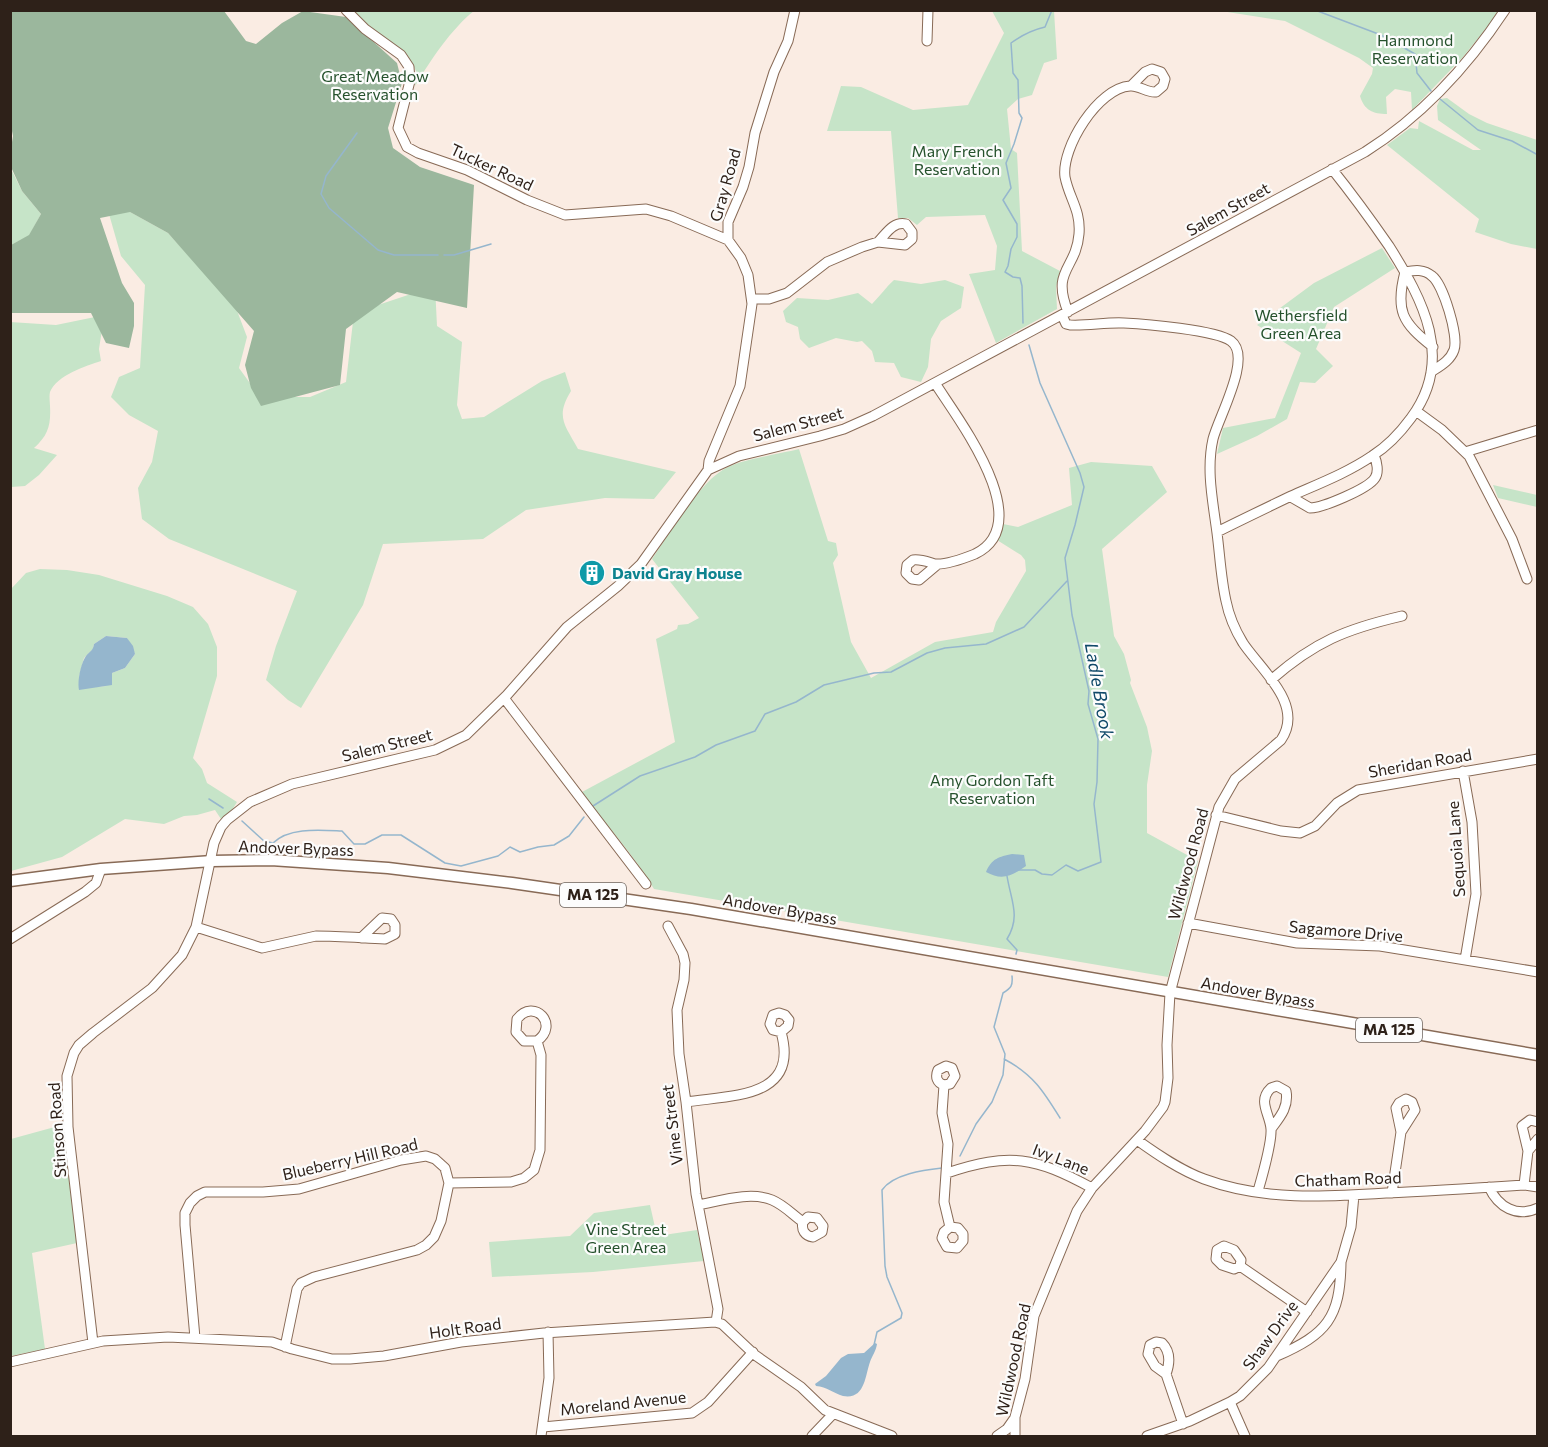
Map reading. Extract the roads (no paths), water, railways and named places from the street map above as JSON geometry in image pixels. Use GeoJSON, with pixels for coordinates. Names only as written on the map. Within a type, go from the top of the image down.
{"type":"FeatureCollection","features":[{"type":"Feature","properties":{"kind":"main road","name":"Andover Bypass"},"geometry":{"type":"LineString","coordinates":[[10,881],[101,869],[212,861],[271,860],[388,868],[691,909],[1538,1055]]}},
{"type":"Feature","properties":{"kind":"street","name":"Tucker Road"},"geometry":{"type":"LineString","coordinates":[[346,10],[365,29],[401,55],[409,67],[410,81],[398,128],[407,147],[467,170],[527,200],[565,215],[646,209],[671,216],[728,240]]}},
{"type":"Feature","properties":{"kind":"street","name":"Gray Road"},"geometry":{"type":"LineString","coordinates":[[708,470],[709,461],[740,386],[752,299],[748,275],[741,258],[728,240],[728,222],[743,187],[755,133],[774,72],[788,41],[795,10]]}},
{"type":"Feature","properties":{"kind":"street"},"geometry":{"type":"LineString","coordinates":[[927,41],[928,10]]}},
{"type":"Feature","properties":{"kind":"street","name":"Salem Street"},"geometry":{"type":"LineString","coordinates":[[212,861],[212,850],[221,827],[250,802],[298,782],[435,750],[466,735],[504,698],[567,627],[618,586],[641,564],[708,470],[738,456],[844,429],[873,416],[1389,137],[1423,108],[1485,40],[1505,10]]}},
{"type":"Feature","properties":{"kind":"street"},"geometry":{"type":"LineString","coordinates":[[1065,314],[1061,292],[1062,281],[1064,271],[1077,246],[1080,228],[1077,209],[1066,179],[1065,162],[1092,109],[1106,95],[1131,86]]}},
{"type":"Feature","properties":{"kind":"street"},"geometry":{"type":"LineString","coordinates":[[1217,532],[1344,473],[1374,455],[1399,434],[1423,399],[1431,372],[1433,347],[1423,306],[1405,272],[1378,230],[1332,169]]}},
{"type":"Feature","properties":{"kind":"street"},"geometry":{"type":"LineString","coordinates":[[752,299],[769,298],[787,293],[827,262],[878,242]]}},
{"type":"Feature","properties":{"kind":"street"},"geometry":{"type":"LineString","coordinates":[[1405,272],[1424,271],[1436,279],[1454,331],[1453,352],[1444,364],[1431,372]]}},
{"type":"Feature","properties":{"kind":"street"},"geometry":{"type":"LineString","coordinates":[[1405,272],[1400,295],[1404,315],[1415,334],[1433,347]]}},
{"type":"Feature","properties":{"kind":"street","name":"Wildwood Road"},"geometry":{"type":"LineString","coordinates":[[1015,1437],[1015,1417],[1025,1379],[1032,1325],[1077,1212],[1092,1188],[1137,1140],[1163,1107],[1167,1093],[1170,993],[1216,815],[1231,784],[1286,734],[1290,721],[1282,695],[1241,640],[1231,618],[1223,588],[1210,476],[1210,455],[1217,426],[1238,369],[1238,353],[1234,343],[1212,334],[1132,324],[1070,325],[1066,324],[1065,314]]}},
{"type":"Feature","properties":{"kind":"street"},"geometry":{"type":"LineString","coordinates":[[935,383],[984,461],[992,481],[999,514],[994,535],[983,549],[972,555],[938,564]]}},
{"type":"Feature","properties":{"kind":"street"},"geometry":{"type":"LineString","coordinates":[[1416,411],[1442,430],[1465,452],[1481,476],[1521,561],[1527,579]]}},
{"type":"Feature","properties":{"kind":"street"},"geometry":{"type":"LineString","coordinates":[[1465,452],[1538,430]]}},
{"type":"Feature","properties":{"kind":"street"},"geometry":{"type":"LineString","coordinates":[[1291,496],[1311,508],[1320,507],[1369,484],[1374,479],[1377,464],[1374,455]]}},
{"type":"Feature","properties":{"kind":"street"},"geometry":{"type":"LineString","coordinates":[[1271,680],[1289,664],[1322,642],[1359,627],[1402,616]]}},
{"type":"Feature","properties":{"kind":"street"},"geometry":{"type":"LineString","coordinates":[[504,698],[646,884]]}},
{"type":"Feature","properties":{"kind":"street","name":"Sheridan Road"},"geometry":{"type":"LineString","coordinates":[[1216,815],[1281,831],[1303,832],[1315,826],[1337,803],[1358,789],[1538,759]]}},
{"type":"Feature","properties":{"kind":"street","name":"Sequoia Lane"},"geometry":{"type":"LineString","coordinates":[[1463,771],[1472,822],[1476,894],[1465,960]]}},
{"type":"Feature","properties":{"kind":"street","name":"Stinson Road"},"geometry":{"type":"LineString","coordinates":[[93,1343],[68,1127],[66,1094],[70,1062],[79,1045],[152,987],[182,955],[196,927],[212,861]]}},
{"type":"Feature","properties":{"kind":"street"},"geometry":{"type":"LineString","coordinates":[[10,939],[86,892],[96,884],[101,869]]}},
{"type":"Feature","properties":{"kind":"street","name":"Sagamore Drive"},"geometry":{"type":"LineString","coordinates":[[1188,923],[1297,943],[1334,946],[1365,945],[1538,972]]}},
{"type":"Feature","properties":{"kind":"street","name":"Vine Street"},"geometry":{"type":"LineString","coordinates":[[668,926],[683,954],[685,963],[677,1021],[679,1054],[698,1205],[718,1309],[716,1322]]}},
{"type":"Feature","properties":{"kind":"street"},"geometry":{"type":"LineString","coordinates":[[196,927],[262,948],[316,936],[361,938]]}},
{"type":"Feature","properties":{"kind":"street"},"geometry":{"type":"LineString","coordinates":[[686,1102],[754,1091],[771,1084],[779,1074],[783,1063],[784,1050],[781,1032]]}},
{"type":"Feature","properties":{"kind":"street"},"geometry":{"type":"LineString","coordinates":[[285,1347],[295,1297],[301,1283],[314,1277],[417,1250],[426,1245],[438,1230],[449,1183],[511,1182],[524,1178],[534,1170],[539,1157],[540,1143],[541,1055],[537,1041]]}},
{"type":"Feature","properties":{"kind":"street"},"geometry":{"type":"LineString","coordinates":[[944,1085],[942,1113],[948,1144],[944,1202],[950,1227]]}},
{"type":"Feature","properties":{"kind":"street"},"geometry":{"type":"LineString","coordinates":[[1524,1185],[1528,1151],[1522,1126],[1530,1120],[1538,1122]]}},
{"type":"Feature","properties":{"kind":"street"},"geometry":{"type":"LineString","coordinates":[[1258,1191],[1271,1129]]}},
{"type":"Feature","properties":{"kind":"street"},"geometry":{"type":"LineString","coordinates":[[1392,1193],[1401,1132]]}},
{"type":"Feature","properties":{"kind":"street"},"geometry":{"type":"LineString","coordinates":[[1528,1151],[1538,1138]]}},
{"type":"Feature","properties":{"kind":"street","name":"Chatham Road"},"geometry":{"type":"LineString","coordinates":[[1137,1140],[1174,1165],[1203,1179],[1233,1187],[1304,1197],[1524,1185],[1538,1187]]}},
{"type":"Feature","properties":{"kind":"street","name":"Blueberry Hill Road"},"geometry":{"type":"LineString","coordinates":[[195,1338],[185,1219],[190,1203],[196,1196],[209,1191],[263,1192],[299,1189],[420,1156],[431,1157],[438,1161],[447,1172],[449,1183]]}},
{"type":"Feature","properties":{"kind":"street","name":"Ivy Lane"},"geometry":{"type":"LineString","coordinates":[[947,1173],[998,1160],[1023,1160],[1054,1169],[1092,1188]]}},
{"type":"Feature","properties":{"kind":"street"},"geometry":{"type":"LineString","coordinates":[[1489,1187],[1493,1196],[1504,1207],[1524,1212],[1538,1208]]}},
{"type":"Feature","properties":{"kind":"street","name":"Shaw Drive"},"geometry":{"type":"LineString","coordinates":[[1147,1437],[1183,1424],[1230,1402],[1257,1380],[1277,1356],[1341,1262],[1351,1227],[1354,1195]]}},
{"type":"Feature","properties":{"kind":"street"},"geometry":{"type":"LineString","coordinates":[[698,1205],[745,1197],[765,1198],[782,1206],[803,1222]]}},
{"type":"Feature","properties":{"kind":"street"},"geometry":{"type":"LineString","coordinates":[[1277,1356],[1313,1338],[1329,1320],[1339,1297],[1341,1262]]}},
{"type":"Feature","properties":{"kind":"street"},"geometry":{"type":"LineString","coordinates":[[1240,1266],[1306,1312]]}},
{"type":"Feature","properties":{"kind":"street","name":"Holt Road"},"geometry":{"type":"LineString","coordinates":[[10,1362],[93,1343],[147,1338],[263,1341],[332,1359],[350,1359],[468,1341],[548,1332],[682,1322],[716,1322]]}},
{"type":"Feature","properties":{"kind":"street"},"geometry":{"type":"LineString","coordinates":[[716,1322],[722,1324],[753,1352],[833,1414],[860,1422],[892,1437]]}},
{"type":"Feature","properties":{"kind":"street","name":"Moreland Avenue"},"geometry":{"type":"LineString","coordinates":[[548,1332],[549,1378],[542,1432],[692,1413],[708,1402],[753,1352]]}},
{"type":"Feature","properties":{"kind":"street"},"geometry":{"type":"LineString","coordinates":[[1166,1374],[1183,1424]]}},
{"type":"Feature","properties":{"kind":"street"},"geometry":{"type":"LineString","coordinates":[[1230,1402],[1245,1437]]}},
{"type":"Feature","properties":{"kind":"street"},"geometry":{"type":"LineString","coordinates":[[812,1437],[833,1414]]}},
{"type":"Feature","properties":{"kind":"street"},"geometry":{"type":"LineString","coordinates":[[998,1437],[1015,1417]]}},
{"type":"Feature","properties":{"kind":"water"},"geometry":{"type":"Polygon","coordinates":[[[106,636],[127,638],[135,654],[125,668],[112,673],[112,685],[79,690],[79,677],[84,659],[94,644],[106,636]]]}},
{"type":"Feature","properties":{"kind":"water"},"geometry":{"type":"Polygon","coordinates":[[[1012,854],[1024,855],[1026,866],[1002,877],[986,872],[996,859],[1012,854]]]}},
{"type":"Feature","properties":{"kind":"water"},"geometry":{"type":"Polygon","coordinates":[[[875,1343],[877,1344],[863,1386],[856,1394],[843,1396],[816,1386],[815,1384],[826,1376],[841,1358],[848,1354],[864,1353],[875,1343]]]}},
{"type":"Feature","properties":{"kind":"waterway","name":"Ladle Brook"},"geometry":{"type":"LineString","coordinates":[[1023,323],[1020,278],[1005,272],[1017,237],[1017,224],[1003,200],[1011,188],[1006,163],[1022,118],[1019,113],[1018,80],[1013,73],[1011,43],[1027,33],[1045,27],[1052,10]]}},
{"type":"Feature","properties":{"kind":"waterway"},"geometry":{"type":"LineString","coordinates":[[1315,10],[1381,35],[1415,54],[1417,73],[1431,91]]}},
{"type":"Feature","properties":{"kind":"waterway"},"geometry":{"type":"LineString","coordinates":[[1440,99],[1478,130],[1512,141],[1538,155]]}},
{"type":"Feature","properties":{"kind":"waterway"},"geometry":{"type":"LineString","coordinates":[[357,133],[326,176],[321,194],[329,208],[378,250],[394,255],[438,255]]}},
{"type":"Feature","properties":{"kind":"waterway"},"geometry":{"type":"LineString","coordinates":[[444,255],[454,255],[491,244]]}},
{"type":"Feature","properties":{"kind":"waterway","name":"Ladle Brook"},"geometry":{"type":"LineString","coordinates":[[1018,870],[1035,870],[1042,874],[1052,875],[1066,865],[1078,871],[1101,862],[1094,804],[1098,739],[1088,704],[1089,691],[1072,615],[1065,558],[1084,487],[1040,383],[1029,345]]}},
{"type":"Feature","properties":{"kind":"waterway"},"geometry":{"type":"LineString","coordinates":[[593,806],[640,776],[695,757],[716,745],[755,731],[765,714],[796,702],[824,685],[874,673],[891,672],[927,653],[945,648],[986,644],[1024,627],[1067,581]]}},
{"type":"Feature","properties":{"kind":"waterway"},"geometry":{"type":"LineString","coordinates":[[209,799],[223,808]]}},
{"type":"Feature","properties":{"kind":"waterway"},"geometry":{"type":"LineString","coordinates":[[242,821],[264,841],[273,843],[287,834],[305,831],[342,831],[354,844],[365,844],[382,835],[401,835],[445,863],[461,866],[498,856],[510,847],[520,852],[554,845],[569,836],[584,817]]}},
{"type":"Feature","properties":{"kind":"waterway","name":"Ladle Brook"},"geometry":{"type":"LineString","coordinates":[[1007,876],[1014,916],[1007,939],[1017,950],[1016,954]]}},
{"type":"Feature","properties":{"kind":"waterway","name":"Ladle Brook"},"geometry":{"type":"LineString","coordinates":[[960,1156],[976,1124],[992,1102],[1003,1075],[1005,1054],[994,1027],[1003,993],[1011,986],[1012,976]]}},
{"type":"Feature","properties":{"kind":"waterway"},"geometry":{"type":"LineString","coordinates":[[1004,1059],[1023,1071],[1037,1084],[1060,1118]]}},
{"type":"Feature","properties":{"kind":"waterway","name":"Ladle Brook"},"geometry":{"type":"LineString","coordinates":[[874,1345],[877,1332],[901,1318],[902,1313],[887,1277],[885,1266],[882,1190],[893,1180],[901,1177],[942,1168]]}},
{"type":"Feature","properties":{"kind":"place","name":"David Gray House"},"geometry":{"type":"Point","coordinates":[592,573]}},
{"type":"Feature","properties":{"kind":"park label","name":"Hammond Reservation"},"geometry":{"type":"Point","coordinates":[1415,49]}},
{"type":"Feature","properties":{"kind":"park label","name":"Great Meadow Reservation"},"geometry":{"type":"Point","coordinates":[375,85]}},
{"type":"Feature","properties":{"kind":"park label","name":"Mary French Reservation"},"geometry":{"type":"Point","coordinates":[957,160]}},
{"type":"Feature","properties":{"kind":"park label","name":"Wethersfield Green Area"},"geometry":{"type":"Point","coordinates":[1301,324]}},
{"type":"Feature","properties":{"kind":"park label","name":"Amy Gordon Taft Reservation"},"geometry":{"type":"Point","coordinates":[992,789]}},
{"type":"Feature","properties":{"kind":"park label","name":"Vine Street Green Area"},"geometry":{"type":"Point","coordinates":[626,1238]}}]}
